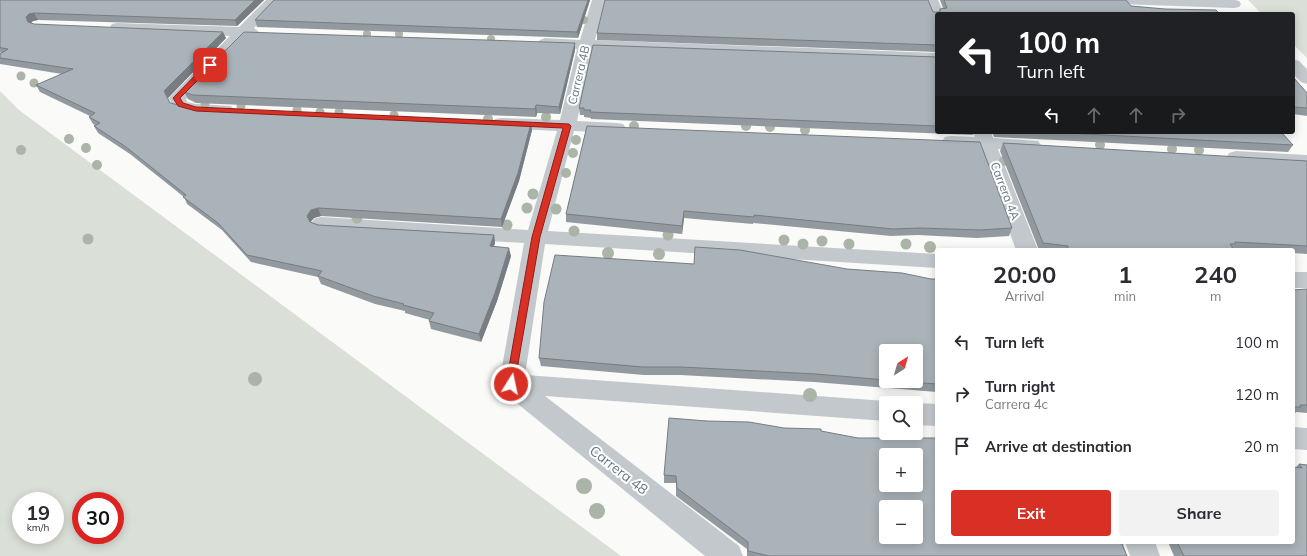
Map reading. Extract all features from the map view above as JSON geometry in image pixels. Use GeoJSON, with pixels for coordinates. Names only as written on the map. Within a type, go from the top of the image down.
{"type":"FeatureCollection","features":[{"type":"Feature","properties":{"kind":"street"},"geometry":{"type":"LineString","coordinates":[[244,111],[196,109],[180,105],[177,98],[274,0]]}},
{"type":"Feature","properties":{"kind":"street","name":"Carrera 4B"},"geometry":{"type":"LineString","coordinates":[[511,384],[536,237],[567,126],[586,44],[599,0]]}},
{"type":"Feature","properties":{"kind":"street"},"geometry":{"type":"LineString","coordinates":[[932,0],[936,12]]}},
{"type":"Feature","properties":{"kind":"street"},"geometry":{"type":"LineString","coordinates":[[1119,0],[1236,6]]}},
{"type":"Feature","properties":{"kind":"street"},"geometry":{"type":"LineString","coordinates":[[101,27],[266,32]]}},
{"type":"Feature","properties":{"kind":"street"},"geometry":{"type":"LineString","coordinates":[[531,42],[935,58]]}},
{"type":"Feature","properties":{"kind":"street"},"geometry":{"type":"LineString","coordinates":[[488,122],[630,128]]}},
{"type":"Feature","properties":{"kind":"street"},"geometry":{"type":"LineString","coordinates":[[931,141],[984,137],[1049,146]]}},
{"type":"Feature","properties":{"kind":"street","name":"Carrera 4A"},"geometry":{"type":"LineString","coordinates":[[984,137],[1026,248]]}},
{"type":"Feature","properties":{"kind":"street"},"geometry":{"type":"LineString","coordinates":[[1221,156],[1307,161]]}},
{"type":"Feature","properties":{"kind":"street"},"geometry":{"type":"LineString","coordinates":[[321,224],[935,261]]}},
{"type":"Feature","properties":{"kind":"street"},"geometry":{"type":"LineString","coordinates":[[1295,280],[1307,280]]}},
{"type":"Feature","properties":{"kind":"street"},"geometry":{"type":"LineString","coordinates":[[511,384],[879,411]]}},
{"type":"Feature","properties":{"kind":"street","name":"Carrera 48"},"geometry":{"type":"LineString","coordinates":[[511,384],[728,556]]}},
{"type":"Feature","properties":{"kind":"street"},"geometry":{"type":"LineString","coordinates":[[923,414],[935,415]]}},
{"type":"Feature","properties":{"kind":"street"},"geometry":{"type":"LineString","coordinates":[[1295,438],[1307,439]]}},
{"type":"Feature","properties":{"kind":"street"},"geometry":{"type":"LineString","coordinates":[[1141,544],[1145,556]]}},
{"type":"Feature","properties":{"kind":"shaded area"},"geometry":{"type":"Polygon","coordinates":[[[1248,0],[1307,0],[1307,58],[1295,46],[1295,12],[1260,12],[1248,0]]]}},
{"type":"Feature","properties":{"kind":"shaded area"},"geometry":{"type":"Polygon","coordinates":[[[0,91],[19,110],[621,556],[0,556],[0,91]]]}},
{"type":"Feature","properties":{"kind":"building"},"geometry":{"type":"Polygon","coordinates":[[[0,0],[255,0],[235,20],[34,13],[29,14],[26,17],[28,22],[34,24],[223,32],[164,91],[170,103],[192,108],[531,123],[518,173],[501,219],[318,208],[311,210],[307,216],[310,222],[318,225],[494,235],[490,246],[509,248],[495,293],[479,334],[429,321],[434,313],[373,296],[318,276],[322,271],[247,255],[218,223],[183,197],[186,195],[126,147],[94,126],[100,123],[89,117],[95,113],[36,85],[73,69],[0,58],[0,54],[8,49],[0,47],[0,0]]]}},
{"type":"Feature","properties":{"kind":"building"},"geometry":{"type":"Polygon","coordinates":[[[274,0],[588,0],[577,32],[255,20],[274,0]]]}},
{"type":"Feature","properties":{"kind":"building"},"geometry":{"type":"Polygon","coordinates":[[[605,0],[928,0],[933,12],[935,12],[935,45],[597,33],[605,0]]]}},
{"type":"Feature","properties":{"kind":"building"},"geometry":{"type":"Polygon","coordinates":[[[944,0],[1126,0],[1131,6],[1165,9],[1216,10],[1218,12],[940,12],[940,9],[947,8],[944,0]]]}},
{"type":"Feature","properties":{"kind":"building"},"geometry":{"type":"Polygon","coordinates":[[[244,32],[575,43],[559,107],[536,105],[535,109],[193,95],[184,92],[244,32]]]}},
{"type":"Feature","properties":{"kind":"building"},"geometry":{"type":"Polygon","coordinates":[[[593,45],[935,57],[935,126],[590,112],[591,110],[579,108],[593,45]]]}},
{"type":"Feature","properties":{"kind":"building"},"geometry":{"type":"Polygon","coordinates":[[[1295,79],[1307,93],[1307,108],[1295,107],[1295,79]]]}},
{"type":"Feature","properties":{"kind":"building"},"geometry":{"type":"Polygon","coordinates":[[[587,126],[980,142],[1012,228],[980,230],[920,228],[893,229],[754,215],[754,217],[684,211],[682,226],[566,214],[587,126]]]}},
{"type":"Feature","properties":{"kind":"building"},"geometry":{"type":"Polygon","coordinates":[[[1086,134],[1283,134],[1293,145],[1086,134]]]}},
{"type":"Feature","properties":{"kind":"building"},"geometry":{"type":"Polygon","coordinates":[[[1003,143],[1307,161],[1307,246],[1235,242],[1235,244],[1230,244],[1233,248],[1068,248],[1068,246],[1043,243],[1003,143]]]}},
{"type":"Feature","properties":{"kind":"building"},"geometry":{"type":"Polygon","coordinates":[[[695,247],[740,250],[847,269],[902,273],[935,279],[935,384],[923,383],[923,344],[879,344],[879,379],[816,374],[681,367],[643,367],[539,358],[544,302],[555,255],[694,264],[695,247]]]}},
{"type":"Feature","properties":{"kind":"building"},"geometry":{"type":"Polygon","coordinates":[[[1307,289],[1307,405],[1300,405],[1301,407],[1295,407],[1295,290],[1307,289]]]}},
{"type":"Feature","properties":{"kind":"building"},"geometry":{"type":"Polygon","coordinates":[[[669,418],[749,422],[784,428],[821,429],[821,431],[858,438],[879,438],[879,440],[923,440],[923,438],[935,438],[935,544],[1122,544],[1127,556],[769,556],[748,551],[748,542],[677,488],[676,476],[664,475],[669,418]]]}},
{"type":"Feature","properties":{"kind":"building"},"geometry":{"type":"Polygon","coordinates":[[[1299,464],[1307,465],[1307,556],[1184,556],[1178,544],[1295,544],[1295,467],[1302,468],[1299,464]]]}},
{"type":"Feature","properties":{"kind":"route"},"geometry":{"type":"LineString","coordinates":[[210,65],[177,98],[180,105],[196,109],[567,126],[536,237],[511,384]]}}]}
